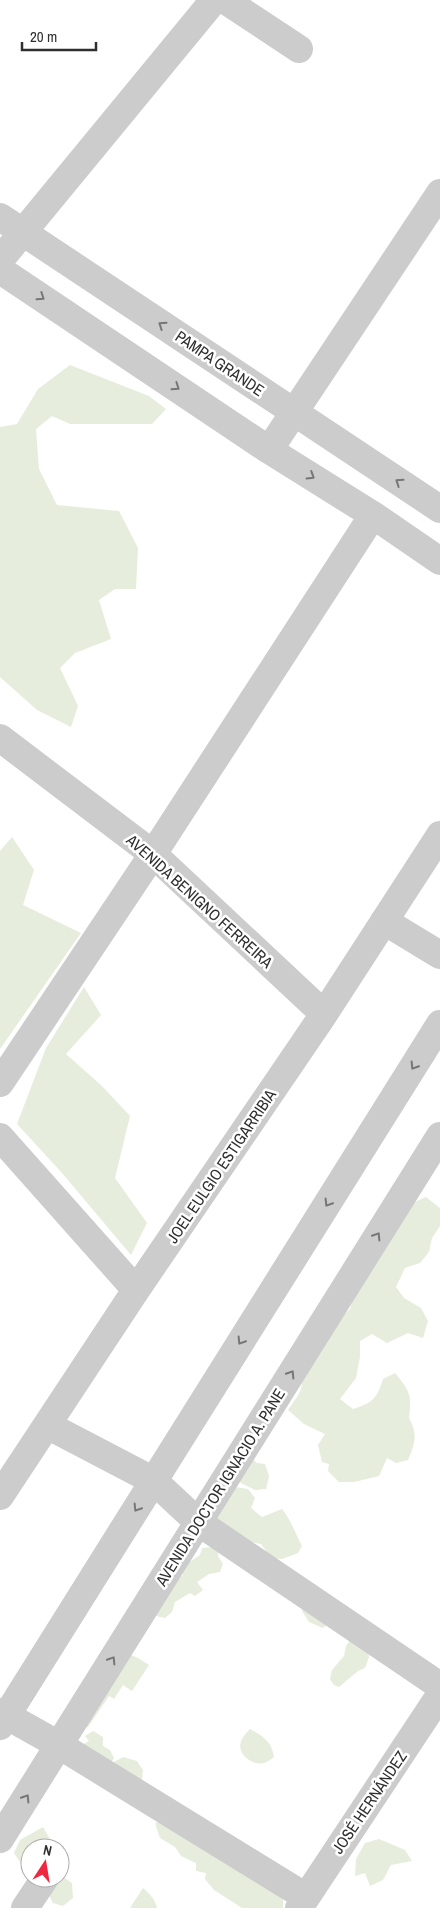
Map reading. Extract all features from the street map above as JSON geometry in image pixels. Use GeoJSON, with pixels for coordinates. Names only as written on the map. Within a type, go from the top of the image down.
{"type":"FeatureCollection","features":[{"type":"Feature","properties":{"kind":"street"},"geometry":{"type":"LineString","coordinates":[[0,260],[214,0]]}},
{"type":"Feature","properties":{"kind":"street"},"geometry":{"type":"LineString","coordinates":[[225,0],[298,49]]}},
{"type":"Feature","properties":{"kind":"street"},"geometry":{"type":"LineString","coordinates":[[269,450],[440,193]]}},
{"type":"Feature","properties":{"kind":"street","name":"PAMPA GRANDE"},"geometry":{"type":"LineString","coordinates":[[0,217],[440,509]]}},
{"type":"Feature","properties":{"kind":"street"},"geometry":{"type":"LineString","coordinates":[[0,270],[269,450],[373,515],[440,562]]}},
{"type":"Feature","properties":{"kind":"street"},"geometry":{"type":"LineString","coordinates":[[0,1082],[153,854],[373,515]]}},
{"type":"Feature","properties":{"kind":"street","name":"AVENIDA BENIGNO FERREIRA"},"geometry":{"type":"LineString","coordinates":[[0,738],[153,854],[324,1014]]}},
{"type":"Feature","properties":{"kind":"street","name":"JOEL EULGIO ESTIGARRIBIA"},"geometry":{"type":"LineString","coordinates":[[0,1496],[136,1290],[324,1014],[440,835]]}},
{"type":"Feature","properties":{"kind":"street"},"geometry":{"type":"LineString","coordinates":[[384,921],[440,955]]}},
{"type":"Feature","properties":{"kind":"street"},"geometry":{"type":"LineString","coordinates":[[302,1903],[59,1745],[2,1718],[154,1481],[440,1024]]}},
{"type":"Feature","properties":{"kind":"street","name":"AVENIDA DOCTOR IGNACIO A. PANE"},"geometry":{"type":"LineString","coordinates":[[0,1839],[440,1136]]}},
{"type":"Feature","properties":{"kind":"street"},"geometry":{"type":"LineString","coordinates":[[0,1137],[136,1290]]}},
{"type":"Feature","properties":{"kind":"street"},"geometry":{"type":"LineString","coordinates":[[47,1425],[154,1481],[198,1522],[440,1686]]}},
{"type":"Feature","properties":{"kind":"street","name":"JOSÉ HERNÁNDEZ"},"geometry":{"type":"LineString","coordinates":[[302,1903],[440,1695]]}},
{"type":"Feature","properties":{"kind":"street"},"geometry":{"type":"LineString","coordinates":[[25,1908],[38,1888]]}},
{"type":"Feature","properties":{"kind":"green space"},"geometry":{"type":"Polygon","coordinates":[[[70,365],[149,396],[166,409],[152,424],[70,424],[52,416],[36,429],[39,469],[57,505],[119,511],[138,548],[136,589],[115,589],[99,600],[111,639],[75,653],[60,668],[78,706],[71,727],[37,710],[0,677],[0,427],[17,424],[38,389],[70,365]]]}},
{"type":"Feature","properties":{"kind":"green space"},"geometry":{"type":"Polygon","coordinates":[[[12,837],[34,870],[23,905],[81,933],[0,1049],[0,851],[12,837]]]}},
{"type":"Feature","properties":{"kind":"green space"},"geometry":{"type":"Polygon","coordinates":[[[84,987],[101,1015],[66,1054],[102,1086],[130,1116],[115,1178],[147,1223],[131,1255],[62,1173],[17,1124],[46,1048],[84,987]]]}},
{"type":"Feature","properties":{"kind":"green space"},"geometry":{"type":"Polygon","coordinates":[[[426,1197],[440,1208],[440,1226],[432,1238],[429,1252],[420,1263],[405,1268],[396,1287],[404,1298],[421,1308],[428,1321],[423,1338],[408,1333],[387,1343],[372,1334],[360,1341],[360,1357],[356,1378],[340,1399],[353,1409],[365,1405],[376,1396],[383,1379],[395,1373],[409,1394],[409,1418],[414,1429],[412,1449],[408,1460],[396,1463],[387,1458],[379,1476],[354,1482],[339,1482],[328,1471],[329,1464],[322,1462],[318,1445],[325,1434],[304,1424],[288,1410],[302,1386],[301,1367],[322,1352],[320,1343],[338,1320],[350,1309],[356,1290],[410,1204],[426,1197]]]}},
{"type":"Feature","properties":{"kind":"green space"},"geometry":{"type":"Polygon","coordinates":[[[250,1457],[257,1463],[265,1464],[269,1476],[266,1489],[255,1490],[239,1482],[250,1457]]]}},
{"type":"Feature","properties":{"kind":"green space"},"geometry":{"type":"Polygon","coordinates":[[[222,1485],[248,1489],[255,1498],[251,1508],[262,1517],[282,1509],[302,1546],[298,1553],[282,1559],[271,1558],[261,1544],[250,1542],[218,1528],[211,1502],[222,1485]]]}},
{"type":"Feature","properties":{"kind":"green space"},"geometry":{"type":"Polygon","coordinates":[[[213,1547],[219,1550],[218,1556],[223,1564],[220,1572],[209,1574],[197,1582],[203,1590],[195,1596],[190,1593],[175,1602],[172,1612],[165,1618],[156,1616],[158,1606],[183,1575],[182,1567],[200,1555],[202,1548],[213,1547]]]}},
{"type":"Feature","properties":{"kind":"green space"},"geometry":{"type":"Polygon","coordinates":[[[305,1601],[329,1623],[323,1628],[309,1622],[302,1611],[305,1601]]]}},
{"type":"Feature","properties":{"kind":"green space"},"geometry":{"type":"Polygon","coordinates":[[[353,1636],[369,1642],[369,1657],[365,1668],[358,1671],[339,1687],[334,1685],[330,1679],[332,1670],[344,1656],[346,1646],[353,1636]]]}},
{"type":"Feature","properties":{"kind":"green space"},"geometry":{"type":"Polygon","coordinates":[[[126,1653],[149,1665],[132,1691],[123,1685],[114,1699],[109,1696],[88,1727],[80,1730],[126,1653]]]}},
{"type":"Feature","properties":{"kind":"green space"},"geometry":{"type":"Polygon","coordinates":[[[250,1729],[266,1740],[271,1747],[274,1757],[265,1763],[249,1760],[242,1753],[240,1744],[250,1729]]]}},
{"type":"Feature","properties":{"kind":"green space"},"geometry":{"type":"Polygon","coordinates":[[[93,1731],[103,1737],[103,1746],[110,1750],[114,1758],[109,1766],[82,1745],[89,1741],[85,1736],[93,1731]]]}},
{"type":"Feature","properties":{"kind":"green space"},"geometry":{"type":"Polygon","coordinates":[[[123,1757],[137,1761],[143,1770],[142,1779],[137,1786],[114,1775],[114,1762],[123,1757]]]}},
{"type":"Feature","properties":{"kind":"green space"},"geometry":{"type":"Polygon","coordinates":[[[172,1819],[283,1893],[283,1908],[242,1908],[214,1890],[205,1879],[206,1873],[196,1871],[196,1863],[181,1856],[175,1847],[160,1838],[155,1823],[172,1819]]]}},
{"type":"Feature","properties":{"kind":"green space"},"geometry":{"type":"Polygon","coordinates":[[[43,1827],[49,1838],[24,1838],[43,1827]]]}},
{"type":"Feature","properties":{"kind":"green space"},"geometry":{"type":"Polygon","coordinates":[[[379,1839],[405,1850],[412,1861],[391,1865],[383,1880],[370,1886],[365,1873],[355,1876],[356,1859],[365,1843],[379,1839]]]}},
{"type":"Feature","properties":{"kind":"green space"},"geometry":{"type":"Polygon","coordinates":[[[20,1840],[20,1862],[14,1853],[20,1840]]]}},
{"type":"Feature","properties":{"kind":"green space"},"geometry":{"type":"Polygon","coordinates":[[[70,1882],[72,1883],[73,1898],[63,1906],[53,1903],[47,1892],[50,1888],[70,1888],[70,1882]]]}},
{"type":"Feature","properties":{"kind":"green space"},"geometry":{"type":"Polygon","coordinates":[[[143,1888],[152,1897],[157,1908],[130,1908],[143,1888]]]}}]}
